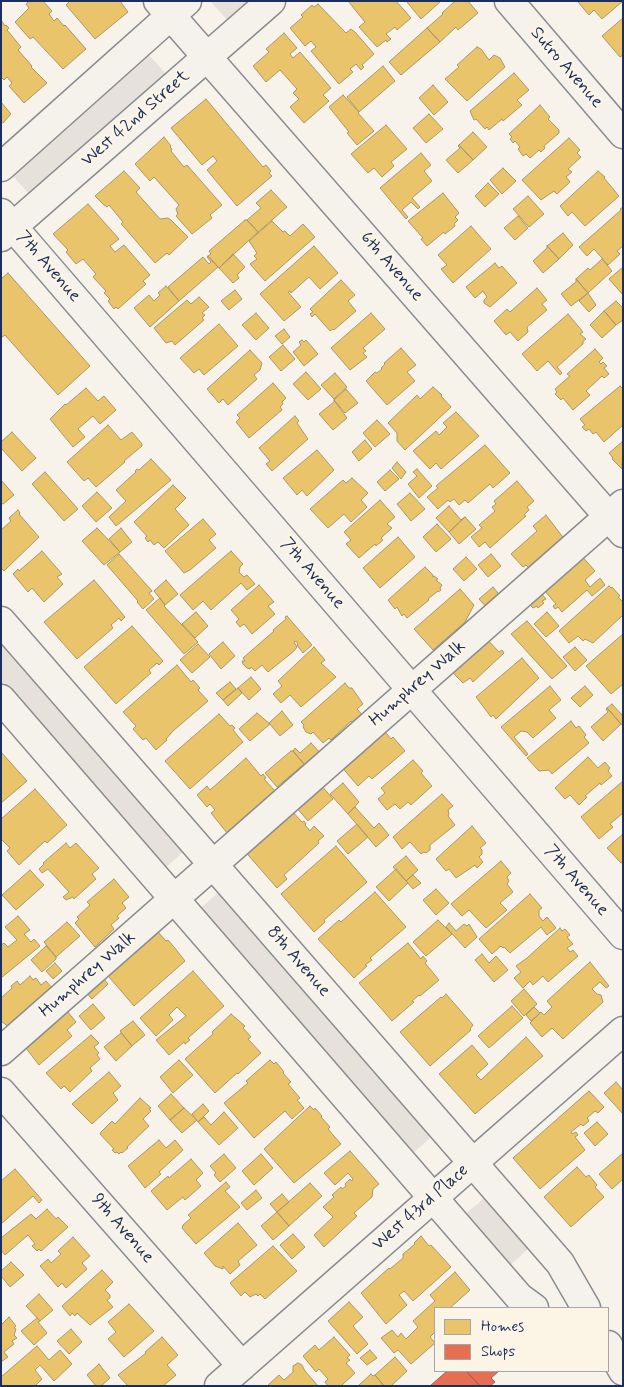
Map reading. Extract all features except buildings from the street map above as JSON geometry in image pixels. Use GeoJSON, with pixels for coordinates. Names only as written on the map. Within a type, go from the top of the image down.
{"type":"FeatureCollection","features":[{"type":"Feature","properties":{"kind":"street","name":"West 42nd Street"},"geometry":{"type":"LineString","coordinates":[[5,226],[272,1]]}},
{"type":"Feature","properties":{"kind":"street","name":"Sutro Avenue"},"geometry":{"type":"LineString","coordinates":[[509,1],[623,134]]}},
{"type":"Feature","properties":{"kind":"street","name":"6th Avenue"},"geometry":{"type":"LineString","coordinates":[[172,6],[207,57],[618,518]]}},
{"type":"Feature","properties":{"kind":"street"},"geometry":{"type":"LineString","coordinates":[[1,167],[172,6]]}},
{"type":"Feature","properties":{"kind":"street","name":"7th Avenue"},"geometry":{"type":"LineString","coordinates":[[5,226],[412,690],[623,936]]}},
{"type":"Feature","properties":{"kind":"street","name":"Humphrey Walk"},"geometry":{"type":"LineString","coordinates":[[1,1051],[412,690],[618,518]]}},
{"type":"Feature","properties":{"kind":"street","name":"8th Avenue"},"geometry":{"type":"LineString","coordinates":[[1,621],[560,1262],[585,1307]]}},
{"type":"Feature","properties":{"kind":"street"},"geometry":{"type":"LineString","coordinates":[[1,699],[519,1297],[533,1307]]}},
{"type":"Feature","properties":{"kind":"street","name":"West 43rd Place"},"geometry":{"type":"LineString","coordinates":[[219,1386],[623,1031]]}},
{"type":"Feature","properties":{"kind":"street","name":"9th Avenue"},"geometry":{"type":"LineString","coordinates":[[1,1092],[242,1366]]}},
{"type":"Feature","properties":{"kind":"street"},"geometry":{"type":"LineString","coordinates":[[609,1347],[623,1372]]}},
{"type":"Feature","properties":{"kind":"street"},"geometry":{"type":"LineString","coordinates":[[609,1368],[623,1379]]}},
{"type":"Feature","properties":{"kind":"shaded area"},"geometry":{"type":"Polygon","coordinates":[[[210,1],[251,1],[228,21],[210,1]]]}},
{"type":"Feature","properties":{"kind":"shaded area"},"geometry":{"type":"Polygon","coordinates":[[[148,54],[167,75],[30,195],[11,174],[148,54]]]}},
{"type":"Feature","properties":{"kind":"shaded area"},"geometry":{"type":"Polygon","coordinates":[[[1,643],[183,852],[162,871],[1,686],[1,643]]]}},
{"type":"Feature","properties":{"kind":"shaded area"},"geometry":{"type":"Polygon","coordinates":[[[219,892],[431,1137],[410,1156],[197,911],[219,892]]]}},
{"type":"Feature","properties":{"kind":"shaded area"},"geometry":{"type":"Polygon","coordinates":[[[484,1198],[528,1249],[507,1268],[463,1216],[484,1198]]]}}]}
